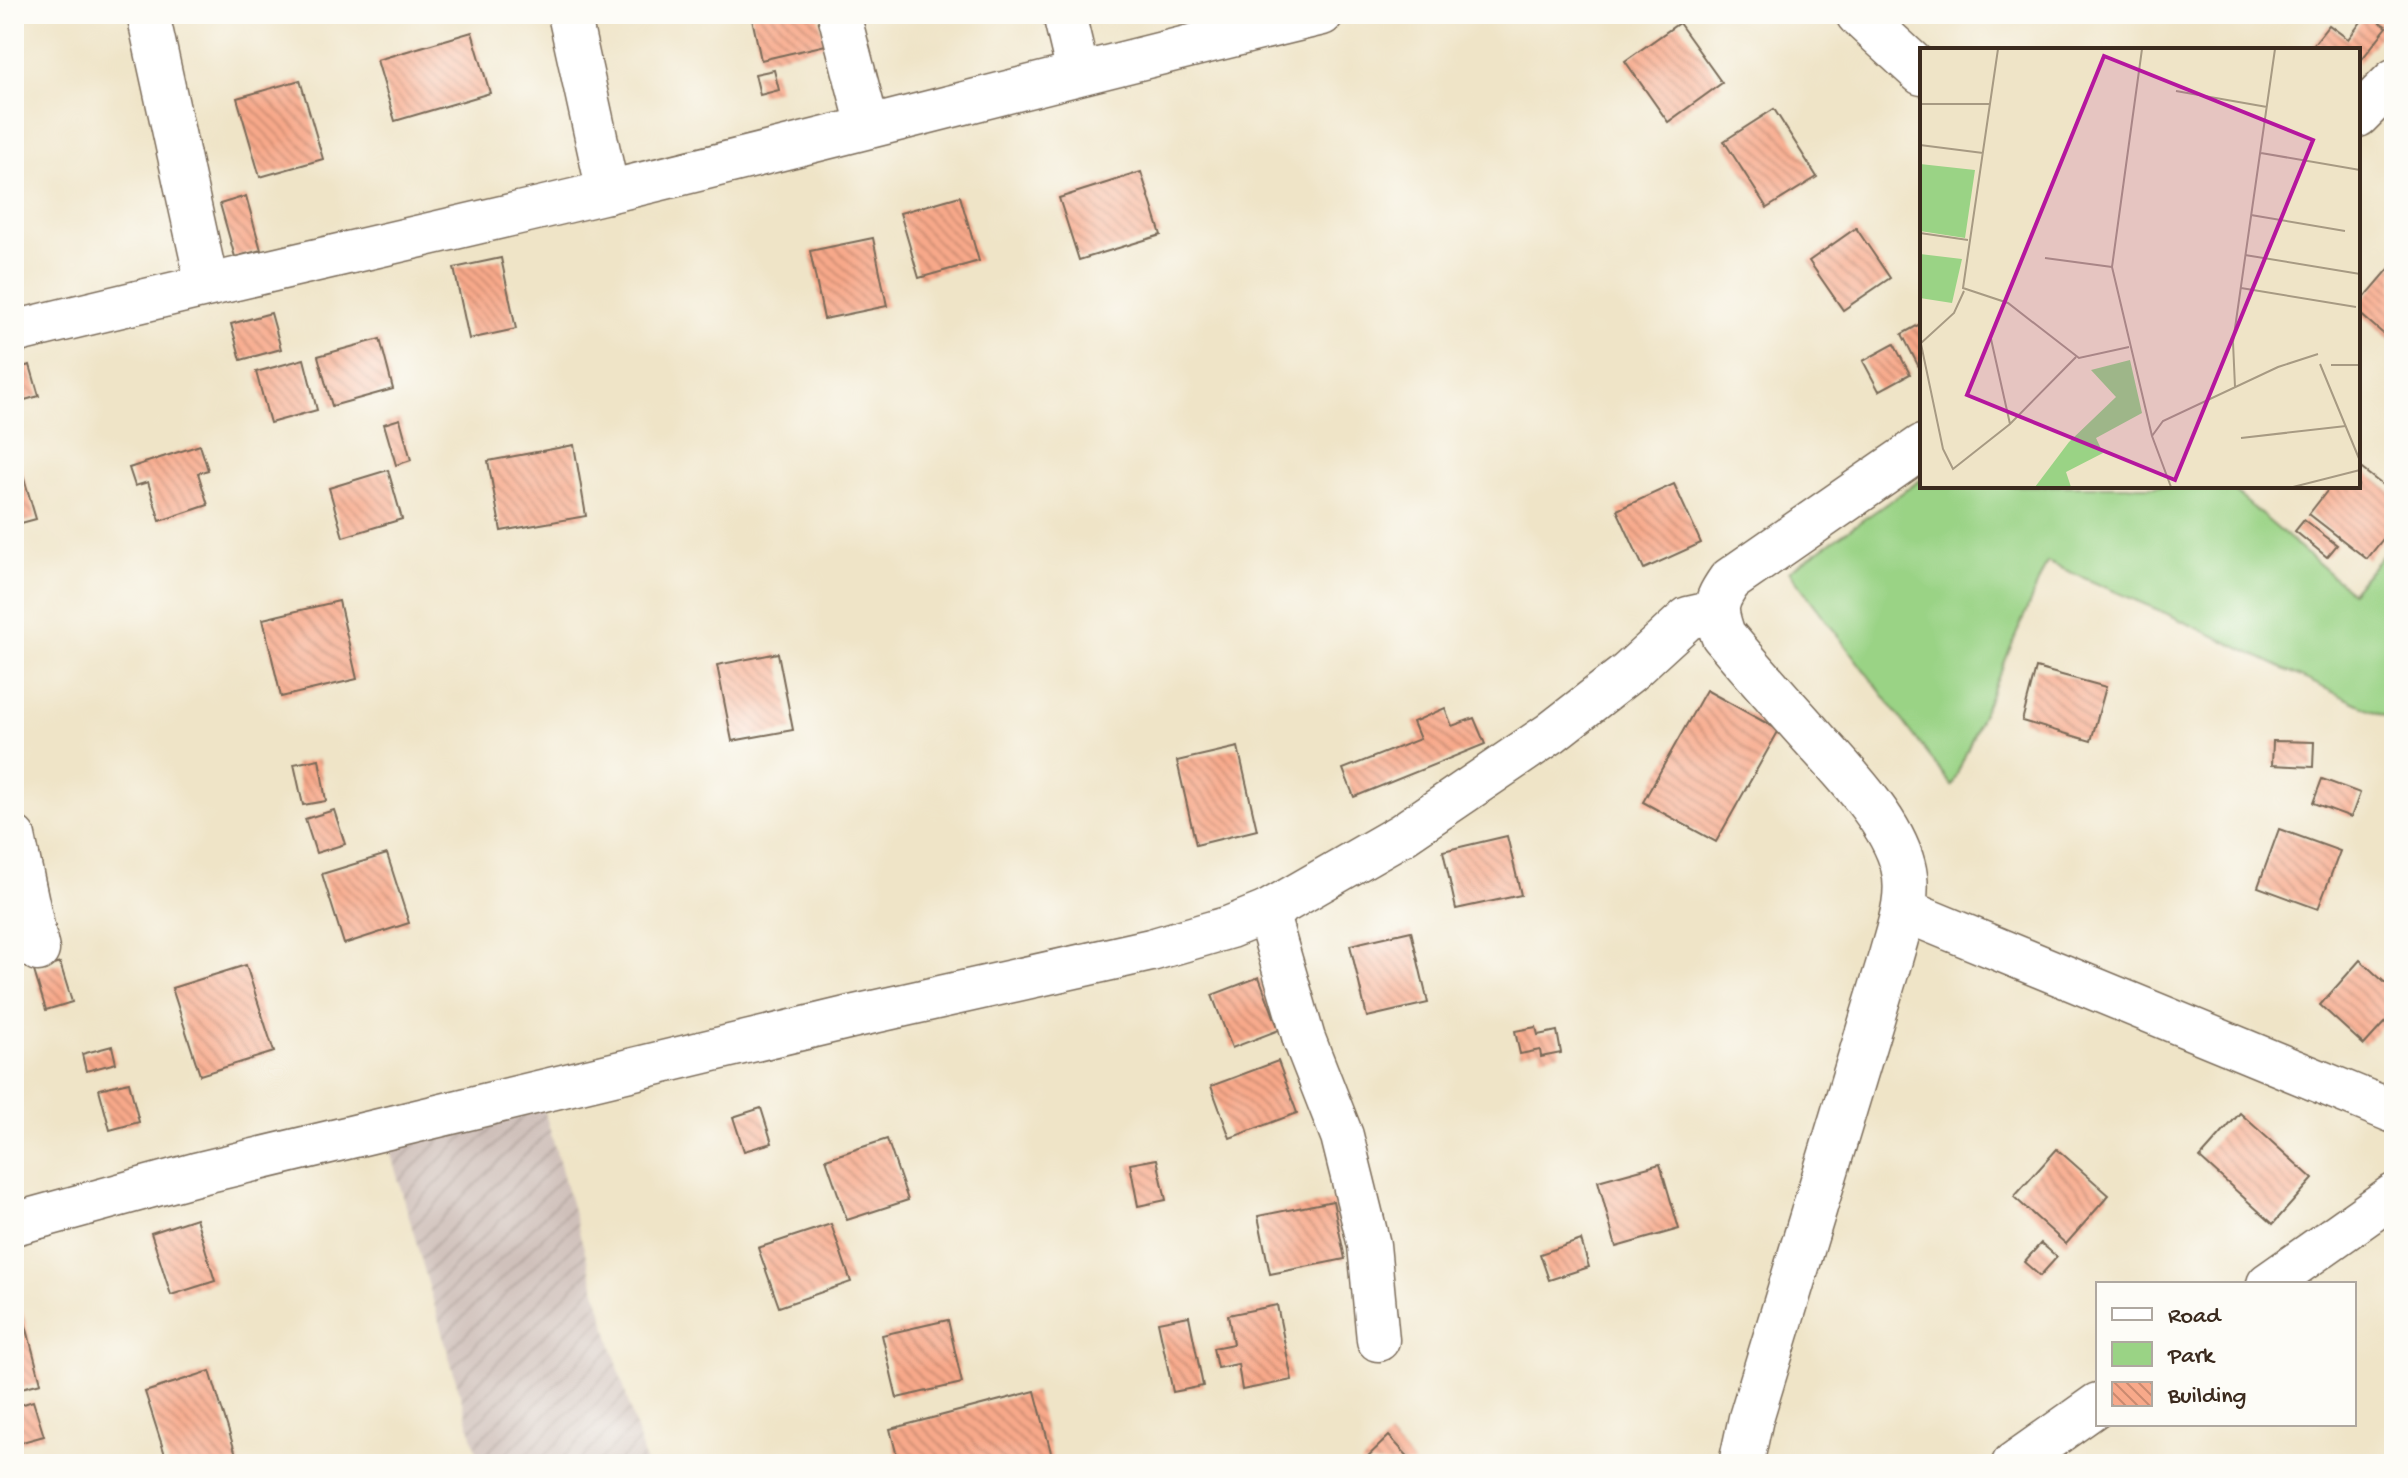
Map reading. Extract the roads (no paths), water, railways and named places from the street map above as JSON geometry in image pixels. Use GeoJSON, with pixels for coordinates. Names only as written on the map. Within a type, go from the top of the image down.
{"type":"FeatureCollection","features":[{"type":"Feature","properties":{"kind":"street"},"geometry":{"type":"LineString","coordinates":[[148,14],[207,284]]}},
{"type":"Feature","properties":{"kind":"street"},"geometry":{"type":"LineString","coordinates":[[569,14],[608,192]]}},
{"type":"Feature","properties":{"kind":"street"},"geometry":{"type":"LineString","coordinates":[[839,14],[868,126]]}},
{"type":"Feature","properties":{"kind":"street"},"geometry":{"type":"LineString","coordinates":[[1064,14],[1078,73]]}},
{"type":"Feature","properties":{"kind":"street"},"geometry":{"type":"LineString","coordinates":[[14,332],[207,284],[608,192],[1322,14]]}},
{"type":"Feature","properties":{"kind":"street"},"geometry":{"type":"LineString","coordinates":[[1858,14],[1920,71]]}},
{"type":"Feature","properties":{"kind":"street"},"geometry":{"type":"LineString","coordinates":[[2360,114],[2394,80]]}},
{"type":"Feature","properties":{"kind":"street"},"geometry":{"type":"LineString","coordinates":[[1741,1464],[1751,1418],[1903,910],[1905,889],[1903,865],[1884,825],[1856,785],[1723,635],[1715,612],[1718,596],[1730,580],[1920,448]]}},
{"type":"Feature","properties":{"kind":"street"},"geometry":{"type":"LineString","coordinates":[[14,1224],[196,1174],[683,1057],[1151,950],[1230,927],[1267,912],[1401,835],[1497,771],[1628,673],[1688,618],[1715,612]]}},
{"type":"Feature","properties":{"kind":"street"},"geometry":{"type":"LineString","coordinates":[[14,837],[38,950]]}},
{"type":"Feature","properties":{"kind":"street"},"geometry":{"type":"LineString","coordinates":[[1903,910],[2394,1112]]}},
{"type":"Feature","properties":{"kind":"street"},"geometry":{"type":"LineString","coordinates":[[1267,912],[1304,1039],[1342,1136],[1369,1245],[1378,1340]]}},
{"type":"Feature","properties":{"kind":"street"},"geometry":{"type":"LineString","coordinates":[[2271,1282],[2394,1195]]}},
{"type":"Feature","properties":{"kind":"street"},"geometry":{"type":"LineString","coordinates":[[2013,1464],[2096,1405]]}}]}
